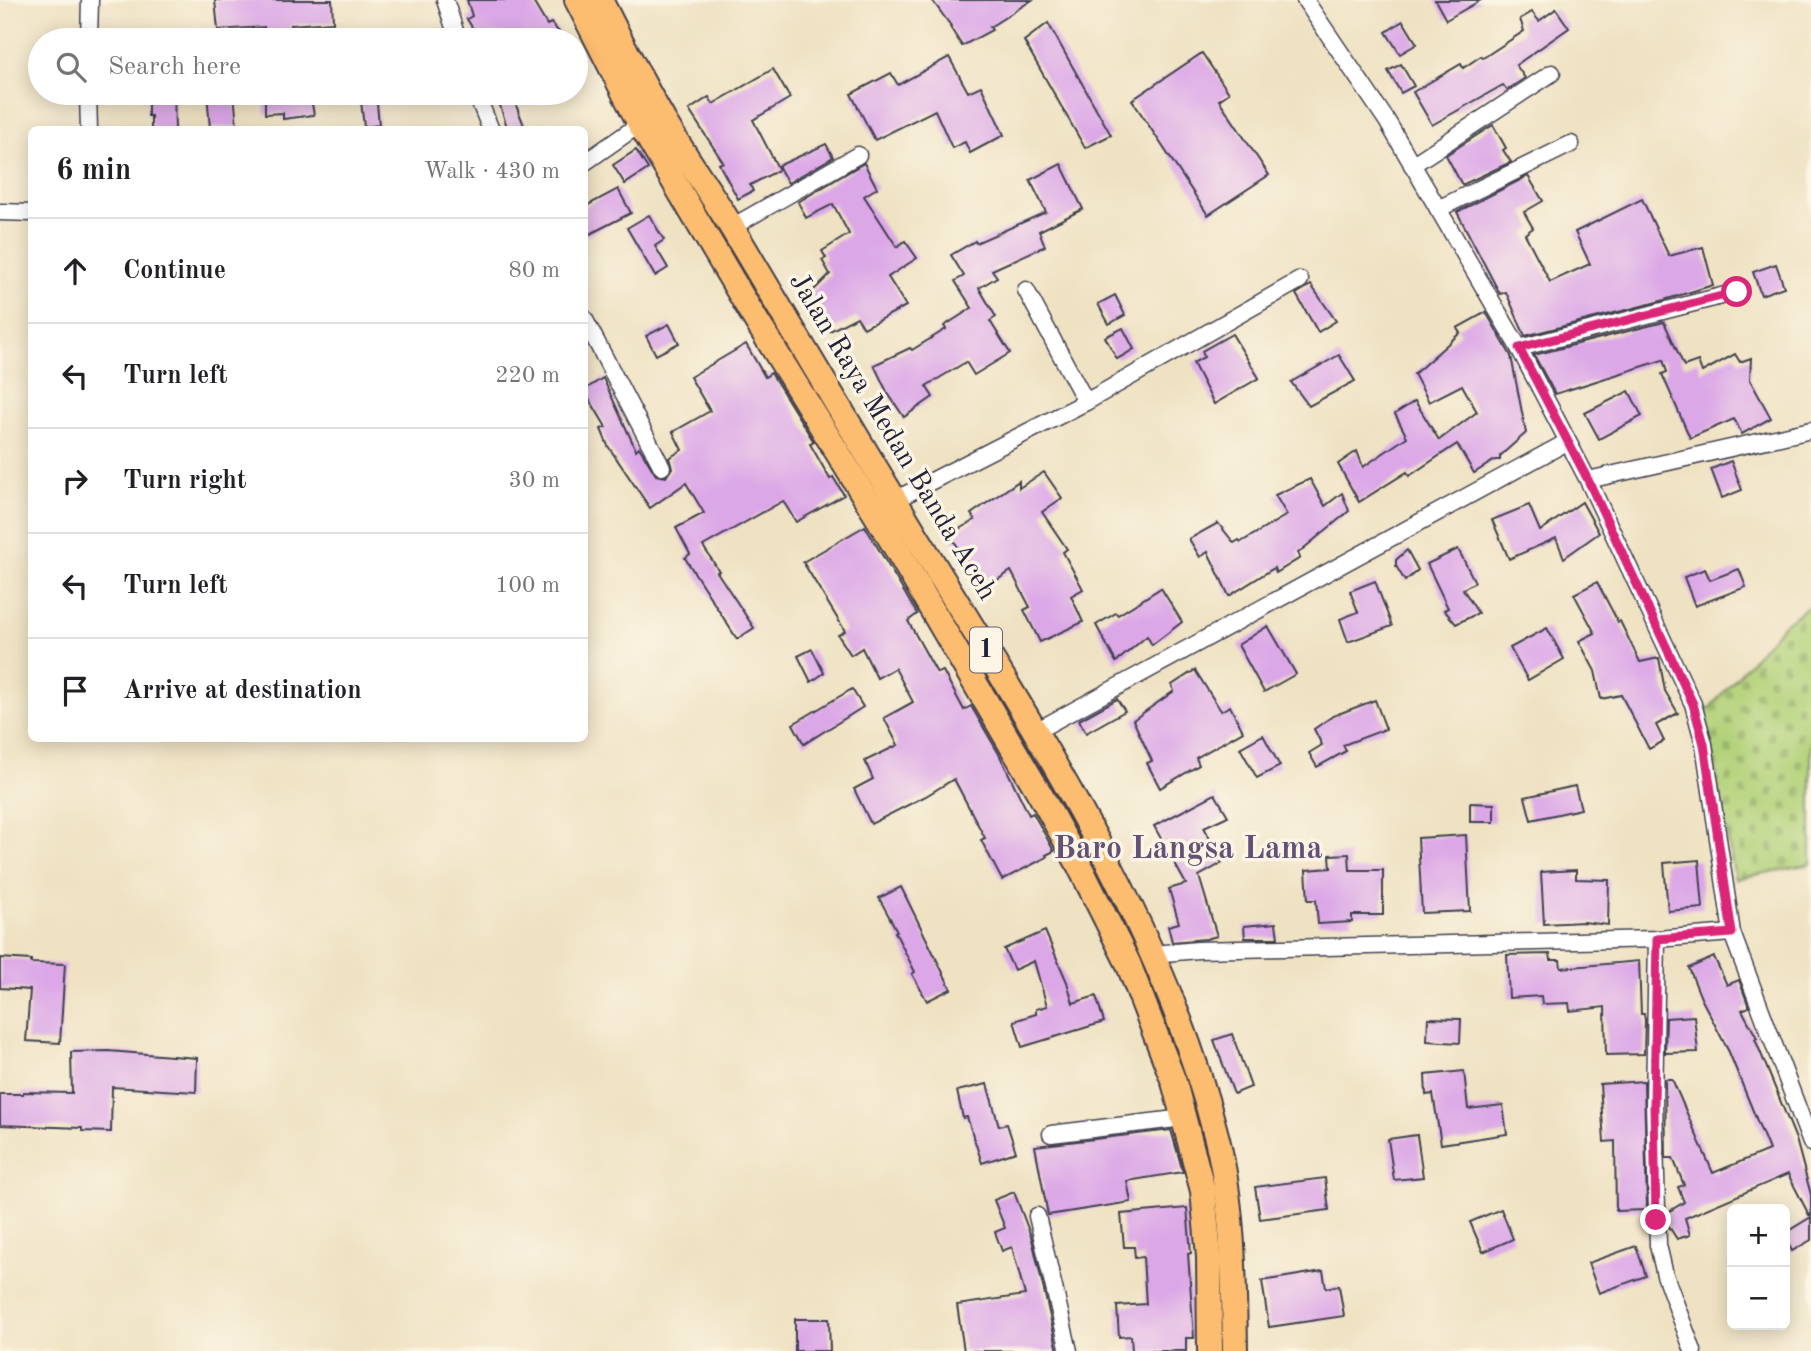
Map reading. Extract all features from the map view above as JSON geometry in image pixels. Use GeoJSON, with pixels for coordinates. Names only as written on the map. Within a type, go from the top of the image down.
{"type":"FeatureCollection","features":[{"type":"Feature","properties":{"kind":"highway","name":"Jalan Raya Medan Banda Aceh"},"geometry":{"type":"LineString","coordinates":[[577,0],[601,17],[732,227],[1077,862],[1128,963],[1160,1040],[1203,1191],[1208,1232],[1210,1351]]}},
{"type":"Feature","properties":{"kind":"highway","name":"Jalan Raya Medan Banda Aceh"},"geometry":{"type":"LineString","coordinates":[[601,17],[640,124],[884,506],[1036,731],[1153,954],[1185,1040],[1217,1139],[1226,1183],[1231,1241],[1235,1351]]}},
{"type":"Feature","properties":{"kind":"highway"},"geometry":{"type":"LineString","coordinates":[[1041,796],[1065,785]]}},
{"type":"Feature","properties":{"kind":"street"},"geometry":{"type":"LineString","coordinates":[[89,28],[90,0]]}},
{"type":"Feature","properties":{"kind":"street"},"geometry":{"type":"LineString","coordinates":[[445,0],[454,28]]}},
{"type":"Feature","properties":{"kind":"street"},"geometry":{"type":"LineString","coordinates":[[1305,0],[1387,121],[1519,348],[1588,480],[1679,671],[1697,715],[1704,744],[1732,933],[1811,1143]]}},
{"type":"Feature","properties":{"kind":"street"},"geometry":{"type":"LineString","coordinates":[[1412,165],[1552,73]]}},
{"type":"Feature","properties":{"kind":"street"},"geometry":{"type":"LineString","coordinates":[[88,105],[89,126]]}},
{"type":"Feature","properties":{"kind":"street"},"geometry":{"type":"LineString","coordinates":[[481,105],[489,126]]}},
{"type":"Feature","properties":{"kind":"street"},"geometry":{"type":"LineString","coordinates":[[588,160],[640,124]]}},
{"type":"Feature","properties":{"kind":"street"},"geometry":{"type":"LineString","coordinates":[[1438,209],[1571,144]]}},
{"type":"Feature","properties":{"kind":"street"},"geometry":{"type":"LineString","coordinates":[[732,227],[858,155]]}},
{"type":"Feature","properties":{"kind":"street"},"geometry":{"type":"LineString","coordinates":[[0,212],[28,213]]}},
{"type":"Feature","properties":{"kind":"street"},"geometry":{"type":"LineString","coordinates":[[884,506],[1086,402],[1300,280]]}},
{"type":"Feature","properties":{"kind":"street"},"geometry":{"type":"LineString","coordinates":[[1026,290],[1086,402]]}},
{"type":"Feature","properties":{"kind":"street"},"geometry":{"type":"LineString","coordinates":[[1519,348],[1737,292]]}},
{"type":"Feature","properties":{"kind":"street"},"geometry":{"type":"LineString","coordinates":[[588,326],[662,467]]}},
{"type":"Feature","properties":{"kind":"street"},"geometry":{"type":"LineString","coordinates":[[1588,480],[1811,430]]}},
{"type":"Feature","properties":{"kind":"street"},"geometry":{"type":"LineString","coordinates":[[1036,731],[1567,442]]}},
{"type":"Feature","properties":{"kind":"street"},"geometry":{"type":"LineString","coordinates":[[1153,954],[1198,950],[1657,939],[1732,933]]}},
{"type":"Feature","properties":{"kind":"street"},"geometry":{"type":"LineString","coordinates":[[1657,939],[1654,1104],[1658,1245],[1665,1275],[1693,1351]]}},
{"type":"Feature","properties":{"kind":"street"},"geometry":{"type":"LineString","coordinates":[[1051,1134],[1184,1118]]}},
{"type":"Feature","properties":{"kind":"street"},"geometry":{"type":"LineString","coordinates":[[1037,1216],[1069,1351]]}},
{"type":"Feature","properties":{"kind":"green space"},"geometry":{"type":"Polygon","coordinates":[[[1811,605],[1811,864],[1735,879],[1705,713],[1784,624],[1811,605]]]}},
{"type":"Feature","properties":{"kind":"building"},"geometry":{"type":"Polygon","coordinates":[[[215,0],[332,0],[333,22],[291,25],[291,28],[218,28],[215,0]]]}},
{"type":"Feature","properties":{"kind":"building"},"geometry":{"type":"Polygon","coordinates":[[[467,0],[532,0],[547,25],[551,23],[555,28],[473,28],[467,19],[472,16],[467,0]]]}},
{"type":"Feature","properties":{"kind":"building"},"geometry":{"type":"Polygon","coordinates":[[[932,0],[1032,0],[990,27],[992,30],[962,46],[932,0]]]}},
{"type":"Feature","properties":{"kind":"building"},"geometry":{"type":"Polygon","coordinates":[[[1435,0],[1481,0],[1446,20],[1435,0]]]}},
{"type":"Feature","properties":{"kind":"building"},"geometry":{"type":"Polygon","coordinates":[[[1556,9],[1569,28],[1516,65],[1525,78],[1507,90],[1503,85],[1432,125],[1413,92],[1461,64],[1463,68],[1481,56],[1483,58],[1524,31],[1520,19],[1532,12],[1539,21],[1556,9]]]}},
{"type":"Feature","properties":{"kind":"building"},"geometry":{"type":"Polygon","coordinates":[[[1403,21],[1417,44],[1400,54],[1386,32],[1403,21]]]}},
{"type":"Feature","properties":{"kind":"building"},"geometry":{"type":"Polygon","coordinates":[[[1048,23],[1111,135],[1085,148],[1024,41],[1048,23]]]}},
{"type":"Feature","properties":{"kind":"building"},"geometry":{"type":"Polygon","coordinates":[[[1202,53],[1229,93],[1219,100],[1269,175],[1208,215],[1132,100],[1202,53]]]}},
{"type":"Feature","properties":{"kind":"building"},"geometry":{"type":"Polygon","coordinates":[[[949,57],[968,92],[981,86],[1004,135],[970,153],[965,142],[952,148],[935,110],[875,140],[851,94],[891,73],[898,85],[949,57]]]}},
{"type":"Feature","properties":{"kind":"building"},"geometry":{"type":"Polygon","coordinates":[[[1401,64],[1414,86],[1401,93],[1388,71],[1401,64]]]}},
{"type":"Feature","properties":{"kind":"building"},"geometry":{"type":"Polygon","coordinates":[[[773,69],[790,98],[753,120],[779,170],[750,185],[753,191],[738,199],[719,164],[723,162],[689,110],[709,97],[713,104],[773,69]]]}},
{"type":"Feature","properties":{"kind":"building"},"geometry":{"type":"Polygon","coordinates":[[[148,105],[174,105],[175,126],[151,126],[151,116],[148,116],[148,105]]]}},
{"type":"Feature","properties":{"kind":"building"},"geometry":{"type":"Polygon","coordinates":[[[208,105],[235,105],[237,126],[210,126],[208,105]]]}},
{"type":"Feature","properties":{"kind":"building"},"geometry":{"type":"Polygon","coordinates":[[[265,105],[312,105],[314,115],[283,119],[283,113],[265,114],[265,105]]]}},
{"type":"Feature","properties":{"kind":"building"},"geometry":{"type":"Polygon","coordinates":[[[361,105],[377,105],[379,125],[364,126],[361,105]]]}},
{"type":"Feature","properties":{"kind":"building"},"geometry":{"type":"Polygon","coordinates":[[[500,105],[516,105],[524,126],[507,126],[500,105]]]}},
{"type":"Feature","properties":{"kind":"building"},"geometry":{"type":"Polygon","coordinates":[[[1493,125],[1511,162],[1462,185],[1446,155],[1493,125]]]}},
{"type":"Feature","properties":{"kind":"building"},"geometry":{"type":"Polygon","coordinates":[[[826,144],[833,157],[788,183],[778,166],[826,144]]]}},
{"type":"Feature","properties":{"kind":"building"},"geometry":{"type":"Polygon","coordinates":[[[636,150],[648,169],[625,184],[613,165],[636,150]]]}},
{"type":"Feature","properties":{"kind":"building"},"geometry":{"type":"Polygon","coordinates":[[[864,163],[877,188],[864,196],[897,247],[905,241],[917,258],[888,277],[906,306],[864,328],[857,317],[830,331],[810,294],[830,274],[822,260],[826,258],[822,251],[849,234],[833,204],[806,218],[798,202],[864,163]]]}},
{"type":"Feature","properties":{"kind":"building"},"geometry":{"type":"Polygon","coordinates":[[[1061,164],[1083,209],[1039,231],[1045,246],[992,270],[997,277],[979,288],[996,317],[990,321],[1010,353],[974,375],[966,362],[926,386],[933,397],[904,417],[887,392],[874,365],[910,348],[912,350],[946,329],[944,326],[972,308],[955,281],[964,276],[951,255],[975,241],[976,243],[1046,212],[1030,180],[1061,164]]]}},
{"type":"Feature","properties":{"kind":"building"},"geometry":{"type":"Polygon","coordinates":[[[1528,176],[1543,201],[1524,212],[1533,228],[1525,234],[1550,282],[1590,264],[1575,232],[1642,199],[1669,256],[1703,247],[1713,285],[1525,336],[1506,292],[1500,294],[1457,212],[1528,176]]]}},
{"type":"Feature","properties":{"kind":"building"},"geometry":{"type":"Polygon","coordinates":[[[618,189],[631,213],[588,235],[588,205],[618,189]]]}},
{"type":"Feature","properties":{"kind":"building"},"geometry":{"type":"Polygon","coordinates":[[[649,215],[664,240],[655,246],[668,268],[655,276],[627,228],[649,215]]]}},
{"type":"Feature","properties":{"kind":"building"},"geometry":{"type":"Polygon","coordinates":[[[1776,264],[1784,287],[1761,295],[1753,272],[1776,264]]]}},
{"type":"Feature","properties":{"kind":"building"},"geometry":{"type":"Polygon","coordinates":[[[1311,285],[1336,321],[1318,332],[1296,294],[1311,285]]]}},
{"type":"Feature","properties":{"kind":"building"},"geometry":{"type":"Polygon","coordinates":[[[1115,295],[1125,315],[1109,324],[1098,304],[1115,295]]]}},
{"type":"Feature","properties":{"kind":"building"},"geometry":{"type":"Polygon","coordinates":[[[1486,312],[1511,356],[1526,433],[1500,456],[1500,460],[1495,460],[1474,473],[1457,444],[1409,476],[1407,472],[1359,502],[1338,464],[1357,451],[1363,467],[1407,437],[1395,414],[1415,401],[1439,440],[1477,412],[1462,385],[1429,402],[1414,374],[1460,333],[1457,328],[1486,312]]]}},
{"type":"Feature","properties":{"kind":"building"},"geometry":{"type":"Polygon","coordinates":[[[1664,322],[1684,366],[1698,361],[1702,372],[1735,354],[1740,362],[1751,358],[1750,380],[1771,418],[1742,434],[1734,419],[1690,438],[1662,374],[1667,372],[1663,360],[1555,394],[1534,355],[1664,322]]]}},
{"type":"Feature","properties":{"kind":"building"},"geometry":{"type":"Polygon","coordinates":[[[669,324],[679,343],[656,355],[646,336],[669,324]]]}},
{"type":"Feature","properties":{"kind":"building"},"geometry":{"type":"Polygon","coordinates":[[[1123,328],[1134,349],[1117,359],[1105,337],[1123,328]]]}},
{"type":"Feature","properties":{"kind":"building"},"geometry":{"type":"Polygon","coordinates":[[[1232,334],[1259,378],[1214,404],[1193,363],[1204,357],[1202,351],[1232,334]]]}},
{"type":"Feature","properties":{"kind":"building"},"geometry":{"type":"Polygon","coordinates":[[[746,344],[765,377],[771,373],[814,442],[810,444],[830,479],[833,477],[844,495],[796,522],[783,501],[703,546],[754,628],[737,639],[685,558],[690,554],[676,528],[704,513],[686,483],[650,508],[608,446],[601,429],[606,427],[588,397],[588,387],[603,378],[636,450],[639,447],[656,475],[666,477],[672,468],[669,458],[682,450],[673,432],[710,411],[690,377],[746,344]]]}},
{"type":"Feature","properties":{"kind":"building"},"geometry":{"type":"Polygon","coordinates":[[[1339,355],[1355,381],[1309,406],[1291,382],[1339,355]]]}},
{"type":"Feature","properties":{"kind":"building"},"geometry":{"type":"Polygon","coordinates":[[[1629,391],[1642,416],[1599,439],[1585,413],[1629,391]]]}},
{"type":"Feature","properties":{"kind":"building"},"geometry":{"type":"Polygon","coordinates":[[[1731,461],[1742,490],[1722,498],[1711,469],[1731,461]]]}},
{"type":"Feature","properties":{"kind":"building"},"geometry":{"type":"Polygon","coordinates":[[[1044,472],[1062,498],[1042,512],[1067,549],[1063,552],[1083,589],[1071,596],[1083,622],[1040,642],[1024,610],[1030,607],[1011,571],[980,591],[969,573],[972,571],[950,534],[975,520],[971,514],[1019,481],[1019,488],[1044,472]]]}},
{"type":"Feature","properties":{"kind":"building"},"geometry":{"type":"Polygon","coordinates":[[[1310,479],[1325,506],[1342,493],[1349,511],[1298,553],[1300,558],[1276,573],[1274,568],[1229,596],[1208,552],[1200,557],[1189,539],[1218,523],[1234,543],[1239,540],[1241,542],[1287,515],[1275,495],[1310,479]]]}},
{"type":"Feature","properties":{"kind":"building"},"geometry":{"type":"Polygon","coordinates":[[[1582,502],[1599,533],[1564,558],[1556,538],[1509,559],[1492,520],[1529,505],[1540,531],[1582,502]]]}},
{"type":"Feature","properties":{"kind":"building"},"geometry":{"type":"Polygon","coordinates":[[[865,526],[917,614],[908,621],[937,673],[943,671],[964,710],[971,706],[999,754],[1029,815],[1033,813],[1054,851],[1002,880],[981,840],[985,838],[954,779],[871,824],[854,789],[873,779],[865,761],[898,745],[884,718],[913,702],[895,668],[877,678],[862,648],[851,655],[838,635],[845,631],[803,562],[865,526]]]}},
{"type":"Feature","properties":{"kind":"building"},"geometry":{"type":"Polygon","coordinates":[[[1458,549],[1475,582],[1463,589],[1478,613],[1456,624],[1444,610],[1448,608],[1427,564],[1458,549]]]}},
{"type":"Feature","properties":{"kind":"building"},"geometry":{"type":"Polygon","coordinates":[[[1407,550],[1418,570],[1405,581],[1396,566],[1396,560],[1407,550]]]}},
{"type":"Feature","properties":{"kind":"building"},"geometry":{"type":"Polygon","coordinates":[[[1705,569],[1710,580],[1739,569],[1746,587],[1695,606],[1684,577],[1705,569]]]}},
{"type":"Feature","properties":{"kind":"building"},"geometry":{"type":"Polygon","coordinates":[[[1375,581],[1392,626],[1348,642],[1340,619],[1358,612],[1350,591],[1375,581]]]}},
{"type":"Feature","properties":{"kind":"building"},"geometry":{"type":"Polygon","coordinates":[[[1597,582],[1640,662],[1659,658],[1665,691],[1678,713],[1656,725],[1664,741],[1649,749],[1621,695],[1601,699],[1595,671],[1579,641],[1595,633],[1574,594],[1597,582]]]}},
{"type":"Feature","properties":{"kind":"building"},"geometry":{"type":"Polygon","coordinates":[[[1161,588],[1182,622],[1152,645],[1147,636],[1116,662],[1096,625],[1116,613],[1118,615],[1161,588]]]}},
{"type":"Feature","properties":{"kind":"building"},"geometry":{"type":"Polygon","coordinates":[[[1268,626],[1296,674],[1264,692],[1238,645],[1268,626]]]}},
{"type":"Feature","properties":{"kind":"building"},"geometry":{"type":"Polygon","coordinates":[[[1547,628],[1564,659],[1528,680],[1510,648],[1547,628]]]}},
{"type":"Feature","properties":{"kind":"building"},"geometry":{"type":"Polygon","coordinates":[[[812,649],[824,673],[811,682],[798,656],[812,649]]]}},
{"type":"Feature","properties":{"kind":"building"},"geometry":{"type":"Polygon","coordinates":[[[1195,670],[1221,711],[1230,706],[1243,731],[1196,758],[1199,765],[1160,788],[1147,763],[1152,761],[1133,720],[1174,691],[1172,685],[1195,670]]]}},
{"type":"Feature","properties":{"kind":"building"},"geometry":{"type":"Polygon","coordinates":[[[852,689],[863,707],[804,744],[793,724],[852,689]]]}},
{"type":"Feature","properties":{"kind":"building"},"geometry":{"type":"Polygon","coordinates":[[[1117,699],[1125,711],[1086,733],[1079,720],[1117,699]]]}},
{"type":"Feature","properties":{"kind":"building"},"geometry":{"type":"Polygon","coordinates":[[[1375,700],[1386,729],[1343,745],[1346,751],[1317,767],[1309,753],[1322,745],[1314,729],[1333,716],[1375,700]]]}},
{"type":"Feature","properties":{"kind":"building"},"geometry":{"type":"Polygon","coordinates":[[[1263,735],[1280,766],[1257,778],[1240,748],[1263,735]]]}},
{"type":"Feature","properties":{"kind":"building"},"geometry":{"type":"Polygon","coordinates":[[[1575,786],[1581,809],[1531,820],[1525,797],[1575,786]]]}},
{"type":"Feature","properties":{"kind":"building"},"geometry":{"type":"Polygon","coordinates":[[[1215,794],[1228,816],[1204,827],[1222,863],[1199,876],[1217,936],[1172,942],[1168,926],[1179,923],[1169,889],[1186,884],[1154,826],[1215,794]]]}},
{"type":"Feature","properties":{"kind":"building"},"geometry":{"type":"Polygon","coordinates":[[[1470,803],[1494,804],[1494,822],[1470,822],[1470,803]]]}},
{"type":"Feature","properties":{"kind":"building"},"geometry":{"type":"Polygon","coordinates":[[[1466,835],[1470,911],[1422,913],[1418,838],[1466,835]]]}},
{"type":"Feature","properties":{"kind":"building"},"geometry":{"type":"Polygon","coordinates":[[[1349,854],[1350,870],[1383,870],[1383,915],[1352,915],[1352,922],[1318,924],[1316,900],[1308,900],[1306,870],[1331,868],[1330,855],[1349,854]]]}},
{"type":"Feature","properties":{"kind":"building"},"geometry":{"type":"Polygon","coordinates":[[[1699,860],[1703,908],[1668,911],[1664,863],[1699,860]]]}},
{"type":"Feature","properties":{"kind":"building"},"geometry":{"type":"Polygon","coordinates":[[[1576,870],[1576,879],[1609,880],[1608,925],[1583,922],[1544,924],[1541,872],[1576,870]]]}},
{"type":"Feature","properties":{"kind":"building"},"geometry":{"type":"Polygon","coordinates":[[[901,887],[951,989],[927,1001],[912,974],[915,972],[895,932],[897,931],[879,898],[901,887]]]}},
{"type":"Feature","properties":{"kind":"building"},"geometry":{"type":"Polygon","coordinates":[[[1276,923],[1278,938],[1245,938],[1244,926],[1276,923]]]}},
{"type":"Feature","properties":{"kind":"building"},"geometry":{"type":"Polygon","coordinates":[[[1045,931],[1073,1003],[1096,996],[1104,1022],[1022,1047],[1014,1021],[1036,1014],[1036,1009],[1047,1006],[1034,961],[1014,970],[1004,949],[1045,931]]]}},
{"type":"Feature","properties":{"kind":"building"},"geometry":{"type":"Polygon","coordinates":[[[1550,954],[1551,960],[1560,960],[1561,968],[1639,961],[1641,1014],[1644,1014],[1645,1020],[1644,1054],[1606,1055],[1605,1007],[1570,1011],[1569,1003],[1542,1004],[1541,996],[1509,998],[1507,955],[1550,954]]]}},
{"type":"Feature","properties":{"kind":"building"},"geometry":{"type":"Polygon","coordinates":[[[1714,957],[1727,985],[1739,980],[1749,1007],[1742,1010],[1757,1038],[1755,1039],[1796,1139],[1811,1195],[1811,1215],[1788,1174],[1685,1218],[1690,1235],[1677,1239],[1668,1225],[1668,1212],[1684,1202],[1678,1187],[1684,1185],[1673,1158],[1666,1158],[1665,1079],[1672,1079],[1713,1173],[1769,1150],[1729,1052],[1689,968],[1714,957]]]}},
{"type":"Feature","properties":{"kind":"building"},"geometry":{"type":"Polygon","coordinates":[[[0,958],[31,960],[31,963],[65,964],[60,1043],[26,1041],[30,990],[0,988],[0,958]]]}},
{"type":"Feature","properties":{"kind":"building"},"geometry":{"type":"Polygon","coordinates":[[[1694,1016],[1698,1052],[1665,1053],[1666,1018],[1694,1016]]]}},
{"type":"Feature","properties":{"kind":"building"},"geometry":{"type":"Polygon","coordinates":[[[1428,1018],[1461,1019],[1460,1043],[1427,1041],[1428,1018]]]}},
{"type":"Feature","properties":{"kind":"building"},"geometry":{"type":"Polygon","coordinates":[[[1232,1034],[1251,1087],[1234,1094],[1214,1040],[1232,1034]]]}},
{"type":"Feature","properties":{"kind":"building"},"geometry":{"type":"Polygon","coordinates":[[[108,1051],[197,1058],[196,1092],[112,1087],[111,1132],[82,1131],[82,1128],[0,1125],[0,1094],[72,1093],[71,1052],[108,1051]]]}},
{"type":"Feature","properties":{"kind":"building"},"geometry":{"type":"Polygon","coordinates":[[[1464,1071],[1468,1109],[1503,1105],[1507,1134],[1441,1144],[1433,1094],[1426,1095],[1425,1075],[1464,1071]]]}},
{"type":"Feature","properties":{"kind":"building"},"geometry":{"type":"Polygon","coordinates":[[[1644,1081],[1647,1210],[1616,1211],[1615,1141],[1604,1142],[1600,1084],[1644,1081]]]}},
{"type":"Feature","properties":{"kind":"building"},"geometry":{"type":"Polygon","coordinates":[[[987,1084],[999,1126],[1007,1124],[1016,1152],[982,1163],[967,1117],[963,1118],[957,1091],[987,1084]]]}},
{"type":"Feature","properties":{"kind":"building"},"geometry":{"type":"Polygon","coordinates":[[[1171,1130],[1183,1172],[1127,1181],[1131,1202],[1048,1215],[1035,1146],[1171,1130]]]}},
{"type":"Feature","properties":{"kind":"building"},"geometry":{"type":"Polygon","coordinates":[[[1417,1135],[1423,1177],[1394,1180],[1388,1139],[1417,1135]]]}},
{"type":"Feature","properties":{"kind":"building"},"geometry":{"type":"Polygon","coordinates":[[[1325,1178],[1329,1210],[1260,1219],[1255,1187],[1325,1178]]]}},
{"type":"Feature","properties":{"kind":"building"},"geometry":{"type":"Polygon","coordinates":[[[1014,1192],[1032,1239],[1058,1351],[964,1351],[957,1305],[1025,1295],[1012,1247],[1002,1251],[995,1232],[1005,1228],[994,1200],[1014,1192]]]}},
{"type":"Feature","properties":{"kind":"building"},"geometry":{"type":"Polygon","coordinates":[[[1187,1208],[1194,1338],[1186,1338],[1186,1351],[1132,1351],[1131,1336],[1119,1337],[1117,1306],[1146,1304],[1143,1257],[1135,1258],[1134,1247],[1124,1247],[1121,1214],[1187,1208]]]}},
{"type":"Feature","properties":{"kind":"building"},"geometry":{"type":"Polygon","coordinates":[[[1501,1209],[1513,1239],[1483,1252],[1470,1222],[1501,1209]]]}},
{"type":"Feature","properties":{"kind":"building"},"geometry":{"type":"Polygon","coordinates":[[[1811,1217],[1811,1240],[1792,1251],[1790,1230],[1811,1217]]]}},
{"type":"Feature","properties":{"kind":"building"},"geometry":{"type":"Polygon","coordinates":[[[1636,1246],[1646,1276],[1599,1293],[1588,1263],[1636,1246]]]}},
{"type":"Feature","properties":{"kind":"building"},"geometry":{"type":"Polygon","coordinates":[[[1323,1271],[1326,1288],[1339,1286],[1344,1316],[1269,1327],[1262,1281],[1323,1271]]]}},
{"type":"Feature","properties":{"kind":"building"},"geometry":{"type":"Polygon","coordinates":[[[795,1319],[829,1319],[830,1351],[795,1351],[795,1319]]]}},
{"type":"Feature","properties":{"kind":"district","name":"Baro Langsa Lama"},"geometry":{"type":"Point","coordinates":[1188,850]}},
{"type":"Feature","properties":{"kind":"route"},"geometry":{"type":"LineString","coordinates":[[1656,1220],[1654,1104],[1657,939],[1732,933],[1719,835],[1704,744],[1693,704],[1588,480],[1519,348],[1737,292]]}}]}
